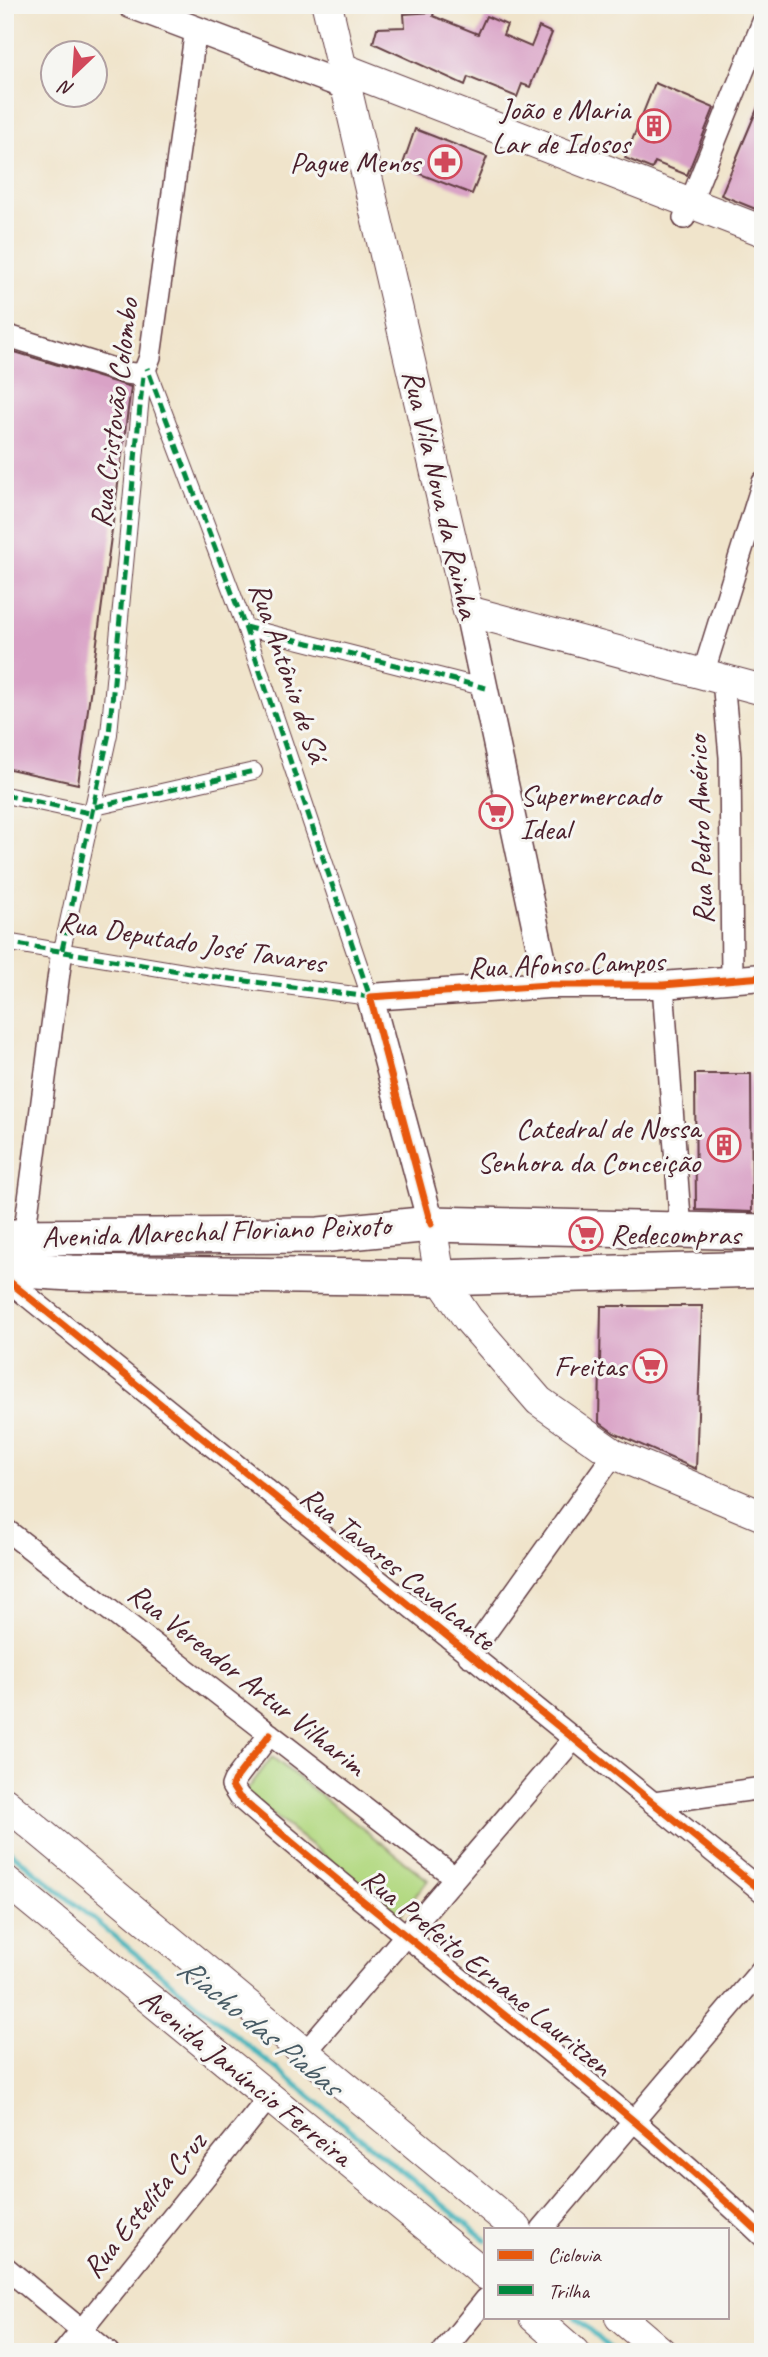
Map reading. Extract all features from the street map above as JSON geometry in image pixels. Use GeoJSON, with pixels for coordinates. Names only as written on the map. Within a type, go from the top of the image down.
{"type":"FeatureCollection","features":[{"type":"Feature","properties":{"kind":"main road","name":"Rua Vila Nova da Rainha"},"geometry":{"type":"LineString","coordinates":[[327,5],[468,611]]}},
{"type":"Feature","properties":{"kind":"main road"},"geometry":{"type":"LineString","coordinates":[[345,78],[687,210],[763,231]]}},
{"type":"Feature","properties":{"kind":"main road"},"geometry":{"type":"LineString","coordinates":[[687,210],[763,249]]}},
{"type":"Feature","properties":{"kind":"main road"},"geometry":{"type":"LineString","coordinates":[[468,611],[763,690]]}},
{"type":"Feature","properties":{"kind":"main road"},"geometry":{"type":"LineString","coordinates":[[431,1224],[440,1278],[468,1319],[539,1401],[614,1454],[763,1516]]}},
{"type":"Feature","properties":{"kind":"main road","name":"Avenida Marechal Floriano Peixoto"},"geometry":{"type":"LineString","coordinates":[[15,1237],[319,1235],[431,1224],[763,1232]]}},
{"type":"Feature","properties":{"kind":"main road","name":"Avenida Marechal Floriano Peixoto"},"geometry":{"type":"LineString","coordinates":[[5,1269],[71,1273],[440,1278],[763,1269]]}},
{"type":"Feature","properties":{"kind":"main road","name":"Avenida Janúncio Ferreira"},"geometry":{"type":"LineString","coordinates":[[5,1803],[516,2228]]}},
{"type":"Feature","properties":{"kind":"main road","name":"Avenida Janúncio Ferreira"},"geometry":{"type":"LineString","coordinates":[[5,1880],[484,2273]]}},
{"type":"Feature","properties":{"kind":"main road"},"geometry":{"type":"LineString","coordinates":[[535,2318],[574,2352]]}},
{"type":"Feature","properties":{"kind":"main road"},"geometry":{"type":"LineString","coordinates":[[621,2318],[661,2352]]}},
{"type":"Feature","properties":{"kind":"street"},"geometry":{"type":"LineString","coordinates":[[131,5],[345,78]]}},
{"type":"Feature","properties":{"kind":"street"},"geometry":{"type":"LineString","coordinates":[[687,210],[763,22]]}},
{"type":"Feature","properties":{"kind":"street","name":"Rua Cristovão Colombo"},"geometry":{"type":"LineString","coordinates":[[15,1237],[62,950],[95,811],[109,734],[145,371],[196,28]]}},
{"type":"Feature","properties":{"kind":"street"},"geometry":{"type":"LineString","coordinates":[[5,335],[125,373],[145,371]]}},
{"type":"Feature","properties":{"kind":"street","name":"Rua Antônio de Sá"},"geometry":{"type":"LineString","coordinates":[[145,371],[245,627],[370,997]]}},
{"type":"Feature","properties":{"kind":"street"},"geometry":{"type":"LineString","coordinates":[[713,677],[763,482]]}},
{"type":"Feature","properties":{"kind":"street","name":"Rua Vila Nova da Rainha"},"geometry":{"type":"LineString","coordinates":[[468,611],[548,985]]}},
{"type":"Feature","properties":{"kind":"street"},"geometry":{"type":"LineString","coordinates":[[245,627],[486,688]]}},
{"type":"Feature","properties":{"kind":"street","name":"Rua Pedro Américo"},"geometry":{"type":"LineString","coordinates":[[713,677],[730,757],[732,979]]}},
{"type":"Feature","properties":{"kind":"street"},"geometry":{"type":"LineString","coordinates":[[5,795],[95,811],[254,771]]}},
{"type":"Feature","properties":{"kind":"street","name":"Rua Deputado José Tavares"},"geometry":{"type":"LineString","coordinates":[[5,942],[208,976],[370,997]]}},
{"type":"Feature","properties":{"kind":"street","name":"Rua Afonso Campos"},"geometry":{"type":"LineString","coordinates":[[370,997],[548,985],[663,985],[763,977]]}},
{"type":"Feature","properties":{"kind":"street"},"geometry":{"type":"LineString","coordinates":[[663,985],[681,1231]]}},
{"type":"Feature","properties":{"kind":"street"},"geometry":{"type":"LineString","coordinates":[[370,997],[431,1224]]}},
{"type":"Feature","properties":{"kind":"street","name":"Rua Tavares Cavalcante"},"geometry":{"type":"LineString","coordinates":[[5,1278],[572,1741],[654,1803],[763,1892]]}},
{"type":"Feature","properties":{"kind":"street"},"geometry":{"type":"LineString","coordinates":[[469,1656],[614,1454]]}},
{"type":"Feature","properties":{"kind":"street","name":"Rua Vereador Artur Vilharim"},"geometry":{"type":"LineString","coordinates":[[5,1529],[453,1876]]}},
{"type":"Feature","properties":{"kind":"street","name":"Rua Prefeito Ernane Lauritzen"},"geometry":{"type":"LineString","coordinates":[[270,1734],[234,1780],[234,1792],[337,1880],[407,1934],[699,2176],[763,2236]]}},
{"type":"Feature","properties":{"kind":"street"},"geometry":{"type":"LineString","coordinates":[[304,2054],[453,1876],[572,1741]]}},
{"type":"Feature","properties":{"kind":"street"},"geometry":{"type":"LineString","coordinates":[[654,1803],[763,1788]]}},
{"type":"Feature","properties":{"kind":"street"},"geometry":{"type":"LineString","coordinates":[[543,2228],[635,2123],[763,1968]]}},
{"type":"Feature","properties":{"kind":"street","name":"Rua Estelita Cruz"},"geometry":{"type":"LineString","coordinates":[[64,2352],[270,2096]]}},
{"type":"Feature","properties":{"kind":"street"},"geometry":{"type":"LineString","coordinates":[[5,2267],[108,2352]]}},
{"type":"Feature","properties":{"kind":"street"},"geometry":{"type":"LineString","coordinates":[[443,2352],[484,2301]]}},
{"type":"Feature","properties":{"kind":"green space"},"geometry":{"type":"Polygon","coordinates":[[[272,1757],[428,1880],[400,1915],[245,1793],[272,1757]]]}},
{"type":"Feature","properties":{"kind":"building"},"geometry":{"type":"Polygon","coordinates":[[[434,12],[433,16],[478,34],[486,16],[507,25],[503,35],[531,47],[539,27],[552,33],[530,87],[522,84],[517,97],[468,77],[465,85],[373,43],[377,28],[405,27],[404,14],[434,12]]]}},
{"type":"Feature","properties":{"kind":"building"},"geometry":{"type":"Polygon","coordinates":[[[655,83],[714,108],[687,175],[655,162],[652,169],[625,158],[655,83]]]}},
{"type":"Feature","properties":{"kind":"building"},"geometry":{"type":"Polygon","coordinates":[[[763,95],[763,212],[721,195],[763,95]]]}},
{"type":"Feature","properties":{"kind":"building","name":"Pague Menos"},"geometry":{"type":"Polygon","coordinates":[[[415,129],[487,157],[472,194],[402,167],[415,129]]]}},
{"type":"Feature","properties":{"kind":"building"},"geometry":{"type":"Polygon","coordinates":[[[5,349],[131,387],[78,784],[5,768],[5,349]]]}},
{"type":"Feature","properties":{"kind":"building","name":"Catedral de Nossa Senhora da Conceição"},"geometry":{"type":"Polygon","coordinates":[[[695,1074],[751,1074],[752,1212],[696,1210],[695,1074]]]}},
{"type":"Feature","properties":{"kind":"building","name":"Freitas"},"geometry":{"type":"Polygon","coordinates":[[[601,1306],[702,1306],[696,1469],[614,1433],[599,1422],[601,1306]]]}},
{"type":"Feature","properties":{"kind":"waterway","name":"Riacho das Piabas"},"geometry":{"type":"LineString","coordinates":[[5,1847],[484,2238]]}},
{"type":"Feature","properties":{"kind":"waterway","name":"Riacho das Piabas"},"geometry":{"type":"LineString","coordinates":[[576,2318],[614,2352]]}},
{"type":"Feature","properties":{"kind":"marked path"},"geometry":{"type":"LineString","coordinates":[[5,942],[208,976],[370,997],[245,627],[147,368]]}},
{"type":"Feature","properties":{"kind":"marked path"},"geometry":{"type":"LineString","coordinates":[[62,950],[109,734],[143,375]]}},
{"type":"Feature","properties":{"kind":"marked path"},"geometry":{"type":"LineString","coordinates":[[245,627],[486,688]]}},
{"type":"Feature","properties":{"kind":"marked path"},"geometry":{"type":"LineString","coordinates":[[95,807],[254,771]]}},
{"type":"Feature","properties":{"kind":"marked path"},"geometry":{"type":"LineString","coordinates":[[5,795],[94,814]]}},
{"type":"Feature","properties":{"kind":"cycle path"},"geometry":{"type":"LineString","coordinates":[[431,1224],[370,997],[548,985],[663,985],[763,977]]}},
{"type":"Feature","properties":{"kind":"cycle path"},"geometry":{"type":"LineString","coordinates":[[5,1278],[763,1892]]}},
{"type":"Feature","properties":{"kind":"cycle path"},"geometry":{"type":"LineString","coordinates":[[270,1734],[234,1781],[232,1786],[239,1797],[635,2122],[763,2236]]}},
{"type":"Feature","properties":{"kind":"place","name":"João e Maria Lar de Idosos"},"geometry":{"type":"Point","coordinates":[654,126]}},
{"type":"Feature","properties":{"kind":"place","name":"Pague Menos"},"geometry":{"type":"Point","coordinates":[445,162]}},
{"type":"Feature","properties":{"kind":"place","name":"Supermercado Ideal"},"geometry":{"type":"Point","coordinates":[496,812]}},
{"type":"Feature","properties":{"kind":"place","name":"Catedral de Nossa Senhora da Conceição"},"geometry":{"type":"Point","coordinates":[724,1145]}},
{"type":"Feature","properties":{"kind":"place","name":"Redecompras"},"geometry":{"type":"Point","coordinates":[586,1234]}},
{"type":"Feature","properties":{"kind":"place","name":"Freitas"},"geometry":{"type":"Point","coordinates":[650,1366]}}]}
